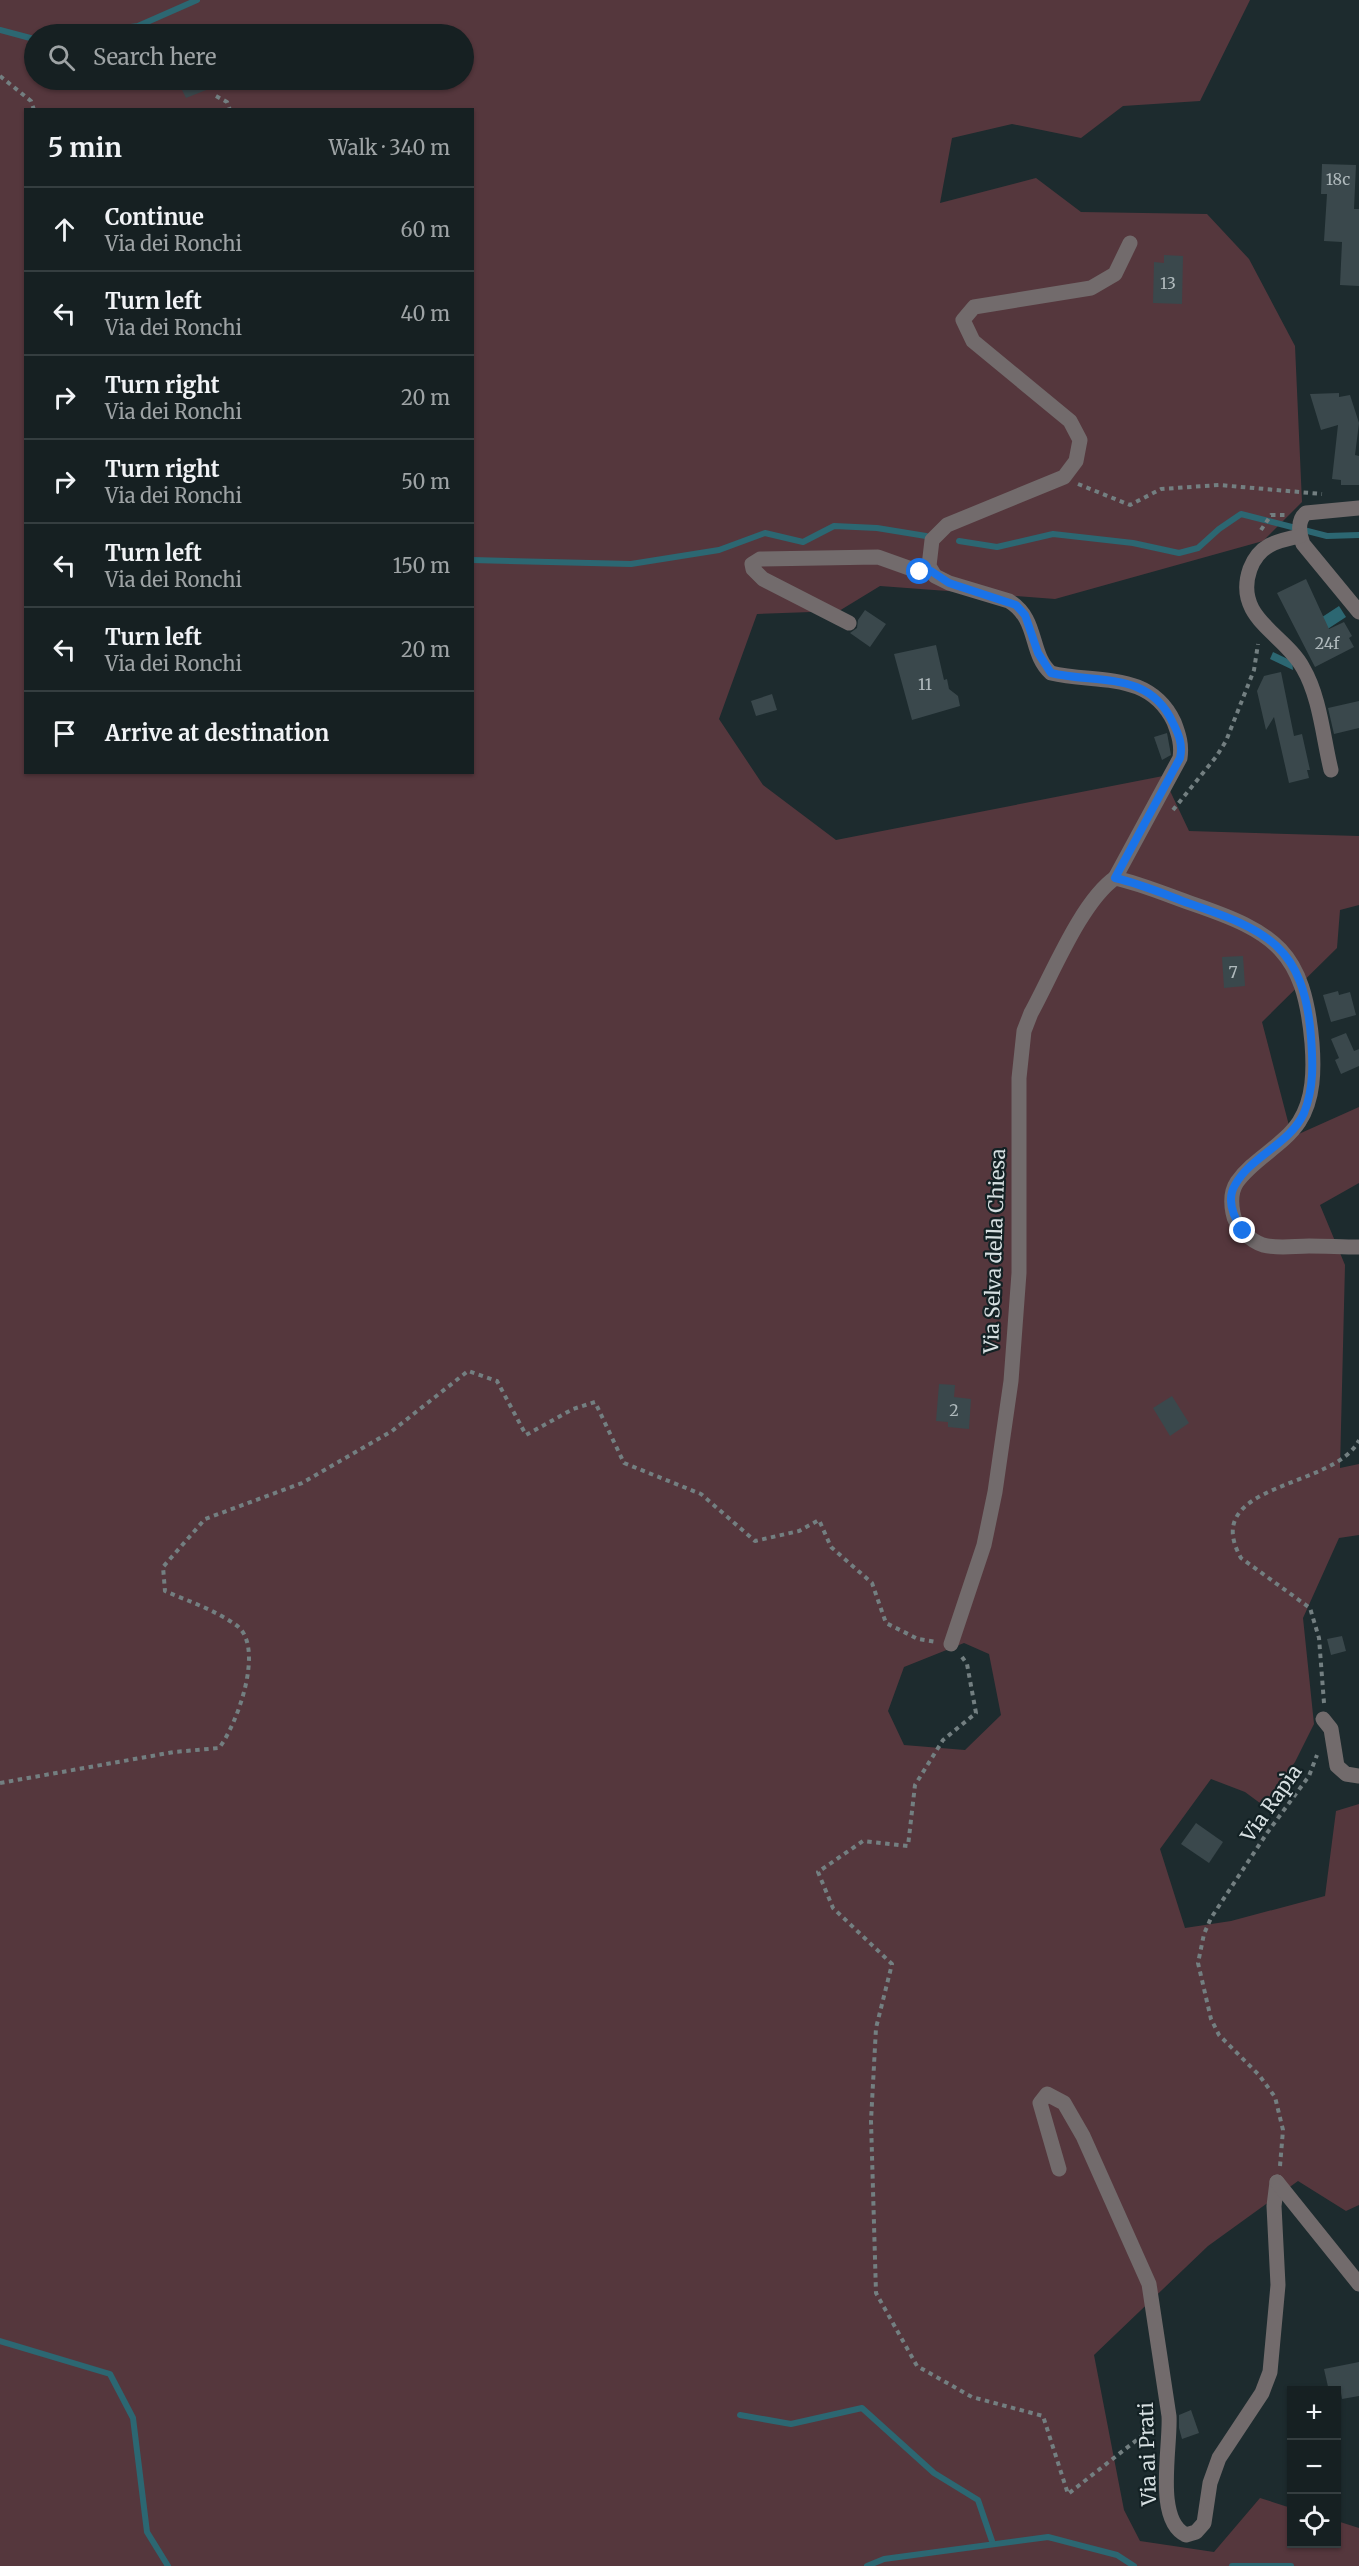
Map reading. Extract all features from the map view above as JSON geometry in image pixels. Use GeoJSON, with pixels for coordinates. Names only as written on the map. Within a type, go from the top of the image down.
{"type":"FeatureCollection","features":[{"type":"Feature","properties":{"kind":"street"},"geometry":{"type":"LineString","coordinates":[[849,623],[763,579],[753,569],[752,564],[760,559],[878,557],[920,572],[931,571],[929,550],[932,540],[939,531],[975,513],[1064,477],[1076,461],[1080,440],[1070,421],[973,341],[963,320],[974,307],[1091,288],[1115,274],[1130,243]]}},
{"type":"Feature","properties":{"kind":"street"},"geometry":{"type":"LineString","coordinates":[[1353,509],[1306,513],[1302,516],[1300,530],[1303,544],[1359,612]]}},
{"type":"Feature","properties":{"kind":"street"},"geometry":{"type":"LineString","coordinates":[[1300,530],[1258,552],[1247,577],[1247,595],[1252,609],[1264,627],[1291,651],[1308,676],[1330,770]]}},
{"type":"Feature","properties":{"kind":"street","name":"Via Selva della Chiesa"},"geometry":{"type":"LineString","coordinates":[[931,571],[949,583],[1016,605],[1025,615],[1038,653],[1051,673],[1126,682],[1138,686],[1162,705],[1171,718],[1181,743],[1180,758],[1115,878],[1101,889],[1088,906],[1031,1013],[1024,1031],[1018,1096],[1018,1274],[1011,1381],[995,1492],[984,1545],[951,1644]]}},
{"type":"Feature","properties":{"kind":"street"},"geometry":{"type":"LineString","coordinates":[[1115,878],[1237,919],[1270,939],[1286,955],[1296,972],[1305,996],[1310,1019],[1313,1081],[1299,1122],[1235,1185],[1232,1202],[1234,1217],[1248,1236],[1262,1244],[1359,1247]]}},
{"type":"Feature","properties":{"kind":"street"},"geometry":{"type":"LineString","coordinates":[[1323,1719],[1331,1729],[1337,1766],[1346,1774],[1359,1776]]}},
{"type":"Feature","properties":{"kind":"street","name":"Via ai Prati"},"geometry":{"type":"LineString","coordinates":[[1059,2169],[1041,2103],[1047,2094],[1064,2103],[1083,2136],[1149,2284],[1171,2436],[1167,2481],[1170,2514],[1178,2530],[1186,2535],[1201,2529],[1210,2483],[1219,2458],[1257,2402],[1270,2372],[1278,2284],[1274,2206],[1277,2182]]}},
{"type":"Feature","properties":{"kind":"street"},"geometry":{"type":"LineString","coordinates":[[1277,2182],[1359,2284]]}},
{"type":"Feature","properties":{"kind":"path"},"geometry":{"type":"LineString","coordinates":[[0,76],[31,100],[33,108]]}},
{"type":"Feature","properties":{"kind":"path"},"geometry":{"type":"LineString","coordinates":[[216,96],[227,102],[229,108]]}},
{"type":"Feature","properties":{"kind":"path"},"geometry":{"type":"LineString","coordinates":[[1064,477],[1130,506],[1161,489],[1220,485],[1320,492],[1353,509]]}},
{"type":"Feature","properties":{"kind":"path"},"geometry":{"type":"LineString","coordinates":[[1259,534],[1271,515]]}},
{"type":"Feature","properties":{"kind":"path"},"geometry":{"type":"LineString","coordinates":[[1169,815],[1216,757],[1226,741],[1254,670],[1258,648],[1256,637]]}},
{"type":"Feature","properties":{"kind":"path"},"geometry":{"type":"LineString","coordinates":[[0,1783],[174,1752],[219,1748],[230,1735],[247,1686],[248,1644],[238,1626],[165,1591],[163,1567],[205,1519],[302,1483],[392,1431],[468,1371],[497,1381],[526,1435],[573,1409],[596,1402],[624,1462],[701,1494],[755,1540],[799,1531],[819,1520],[831,1548],[872,1583],[886,1623],[918,1639],[951,1644],[967,1664],[976,1713],[944,1740],[915,1785],[908,1846],[862,1841],[818,1872],[832,1908],[892,1964],[876,2028],[871,2121],[876,2293],[917,2366],[972,2397],[1043,2416],[1068,2494],[1112,2457],[1169,2416]]}},
{"type":"Feature","properties":{"kind":"path","name":"Via Rapìa"},"geometry":{"type":"LineString","coordinates":[[1277,2182],[1283,2130],[1275,2097],[1259,2075],[1219,2035],[1211,2019],[1198,1962],[1204,1934],[1211,1918],[1268,1833],[1310,1776],[1320,1745],[1323,1719],[1322,1658],[1312,1614],[1304,1603],[1240,1558],[1235,1548],[1233,1526],[1243,1506],[1337,1462],[1349,1454],[1359,1440]]}},
{"type":"Feature","properties":{"kind":"shaded area"},"geometry":{"type":"Polygon","coordinates":[[[0,0],[1250,0],[1200,101],[1123,106],[1081,138],[1012,124],[952,138],[940,203],[1036,178],[1081,212],[1207,214],[1249,259],[1295,346],[1302,502],[1263,541],[1055,599],[880,586],[839,611],[757,614],[719,719],[763,785],[836,840],[1163,776],[1189,831],[1359,836],[1359,905],[1340,910],[1337,948],[1262,1022],[1292,1137],[1359,1107],[1359,1183],[1320,1205],[1345,1265],[1340,1468],[1359,1464],[1359,1535],[1339,1538],[1303,1618],[1314,1724],[1295,1762],[1264,1806],[1245,1792],[1211,1779],[1160,1849],[1185,1928],[1231,1921],[1325,1896],[1336,1811],[1359,1804],[1359,2205],[1346,2211],[1298,2181],[1208,2246],[1094,2355],[1124,2510],[1140,2541],[1214,2552],[1260,2498],[1287,2507],[1287,2548],[1341,2548],[1341,2522],[1359,2528],[1359,2566],[0,2566],[0,0]],[[964,1643],[904,1667],[888,1711],[904,1745],[965,1750],[1001,1715],[989,1654],[964,1643]]]}},
{"type":"Feature","properties":{"kind":"water"},"geometry":{"type":"Polygon","coordinates":[[[1339,606],[1346,617],[1320,634],[1313,623],[1339,606]]]}},
{"type":"Feature","properties":{"kind":"water"},"geometry":{"type":"Polygon","coordinates":[[[1273,652],[1292,661],[1293,670],[1270,659],[1273,652]]]}},
{"type":"Feature","properties":{"kind":"building"},"geometry":{"type":"Polygon","coordinates":[[[182,90],[206,90],[186,98],[182,90]]]}},
{"type":"Feature","properties":{"kind":"building"},"geometry":{"type":"Polygon","coordinates":[[[1322,164],[1356,165],[1354,209],[1359,209],[1359,286],[1340,285],[1342,242],[1324,241],[1327,194],[1321,194],[1322,164]]]}},
{"type":"Feature","properties":{"kind":"building"},"geometry":{"type":"Polygon","coordinates":[[[1164,255],[1183,256],[1182,304],[1153,303],[1154,262],[1164,263],[1164,255]]]}},
{"type":"Feature","properties":{"kind":"building"},"geometry":{"type":"Polygon","coordinates":[[[1339,393],[1339,397],[1350,395],[1359,423],[1355,455],[1359,456],[1359,485],[1341,485],[1341,480],[1332,479],[1338,425],[1321,430],[1310,394],[1339,393]]]}},
{"type":"Feature","properties":{"kind":"building"},"geometry":{"type":"Polygon","coordinates":[[[1306,579],[1329,629],[1344,622],[1352,636],[1349,638],[1354,647],[1315,667],[1277,593],[1306,579]]]}},
{"type":"Feature","properties":{"kind":"building"},"geometry":{"type":"Polygon","coordinates":[[[865,610],[886,624],[870,647],[850,633],[857,628],[858,620],[865,610]]]}},
{"type":"Feature","properties":{"kind":"building"},"geometry":{"type":"Polygon","coordinates":[[[936,645],[944,680],[947,679],[949,689],[958,696],[960,706],[912,720],[894,654],[936,645]]]}},
{"type":"Feature","properties":{"kind":"building"},"geometry":{"type":"Polygon","coordinates":[[[1281,672],[1294,736],[1302,734],[1310,770],[1307,770],[1309,778],[1289,783],[1274,717],[1266,730],[1257,691],[1264,676],[1281,672]]]}},
{"type":"Feature","properties":{"kind":"building"},"geometry":{"type":"Polygon","coordinates":[[[772,694],[777,710],[756,716],[751,701],[772,694]]]}},
{"type":"Feature","properties":{"kind":"building"},"geometry":{"type":"Polygon","coordinates":[[[1359,701],[1359,728],[1334,734],[1328,708],[1359,701]]]}},
{"type":"Feature","properties":{"kind":"building"},"geometry":{"type":"Polygon","coordinates":[[[1167,733],[1171,755],[1162,760],[1154,737],[1167,733]]]}},
{"type":"Feature","properties":{"kind":"building"},"geometry":{"type":"Polygon","coordinates":[[[1243,956],[1245,986],[1224,988],[1222,957],[1243,956]]]}},
{"type":"Feature","properties":{"kind":"building"},"geometry":{"type":"Polygon","coordinates":[[[1338,991],[1339,995],[1350,992],[1356,1015],[1331,1022],[1323,995],[1338,991]]]}},
{"type":"Feature","properties":{"kind":"building"},"geometry":{"type":"Polygon","coordinates":[[[1346,1033],[1354,1051],[1359,1049],[1359,1066],[1341,1074],[1335,1060],[1339,1058],[1331,1039],[1346,1033]]]}},
{"type":"Feature","properties":{"kind":"building"},"geometry":{"type":"Polygon","coordinates":[[[939,1384],[955,1385],[954,1397],[971,1399],[969,1429],[948,1427],[948,1422],[936,1421],[939,1384]]]}},
{"type":"Feature","properties":{"kind":"building"},"geometry":{"type":"Polygon","coordinates":[[[1172,1396],[1189,1423],[1170,1436],[1153,1408],[1172,1396]]]}},
{"type":"Feature","properties":{"kind":"building"},"geometry":{"type":"Polygon","coordinates":[[[1342,1636],[1346,1651],[1331,1655],[1327,1639],[1342,1636]]]}},
{"type":"Feature","properties":{"kind":"building"},"geometry":{"type":"Polygon","coordinates":[[[1196,1823],[1223,1842],[1209,1863],[1181,1844],[1196,1823]]]}},
{"type":"Feature","properties":{"kind":"building"},"geometry":{"type":"Polygon","coordinates":[[[1359,2362],[1359,2396],[1342,2399],[1341,2386],[1328,2386],[1324,2369],[1359,2362]]]}},
{"type":"Feature","properties":{"kind":"building"},"geometry":{"type":"Polygon","coordinates":[[[1191,2410],[1199,2433],[1182,2439],[1179,2415],[1191,2410]]]}},
{"type":"Feature","properties":{"kind":"waterway"},"geometry":{"type":"LineString","coordinates":[[143,24],[197,0]]}},
{"type":"Feature","properties":{"kind":"waterway"},"geometry":{"type":"LineString","coordinates":[[0,30],[24,36]]}},
{"type":"Feature","properties":{"kind":"waterway"},"geometry":{"type":"LineString","coordinates":[[959,541],[997,547],[1053,534],[1133,543],[1179,553],[1198,548],[1219,529],[1241,514],[1327,536],[1359,535]]}},
{"type":"Feature","properties":{"kind":"waterway"},"geometry":{"type":"LineString","coordinates":[[474,560],[631,564],[719,550],[765,533],[803,542],[834,526],[877,528],[926,536]]}},
{"type":"Feature","properties":{"kind":"waterway"},"geometry":{"type":"LineString","coordinates":[[0,2341],[110,2374],[133,2418],[147,2532],[168,2566]]}},
{"type":"Feature","properties":{"kind":"waterway"},"geometry":{"type":"LineString","coordinates":[[740,2415],[791,2424],[862,2408],[934,2473],[978,2500],[993,2544]]}},
{"type":"Feature","properties":{"kind":"waterway"},"geometry":{"type":"LineString","coordinates":[[867,2566],[884,2559],[1048,2537],[1117,2555],[1134,2566]]}},
{"type":"Feature","properties":{"kind":"waterway"},"geometry":{"type":"LineString","coordinates":[[1232,2566],[1291,2566]]}},
{"type":"Feature","properties":{"kind":"route"},"geometry":{"type":"LineString","coordinates":[[920,572],[931,571],[935,576],[949,583],[1016,605],[1025,615],[1038,653],[1051,673],[1126,682],[1138,686],[1162,705],[1177,730],[1181,743],[1180,758],[1115,878],[1237,919],[1270,939],[1286,955],[1296,972],[1310,1019],[1313,1081],[1304,1113],[1299,1122],[1235,1185],[1232,1192],[1233,1212],[1243,1231]]}}]}
